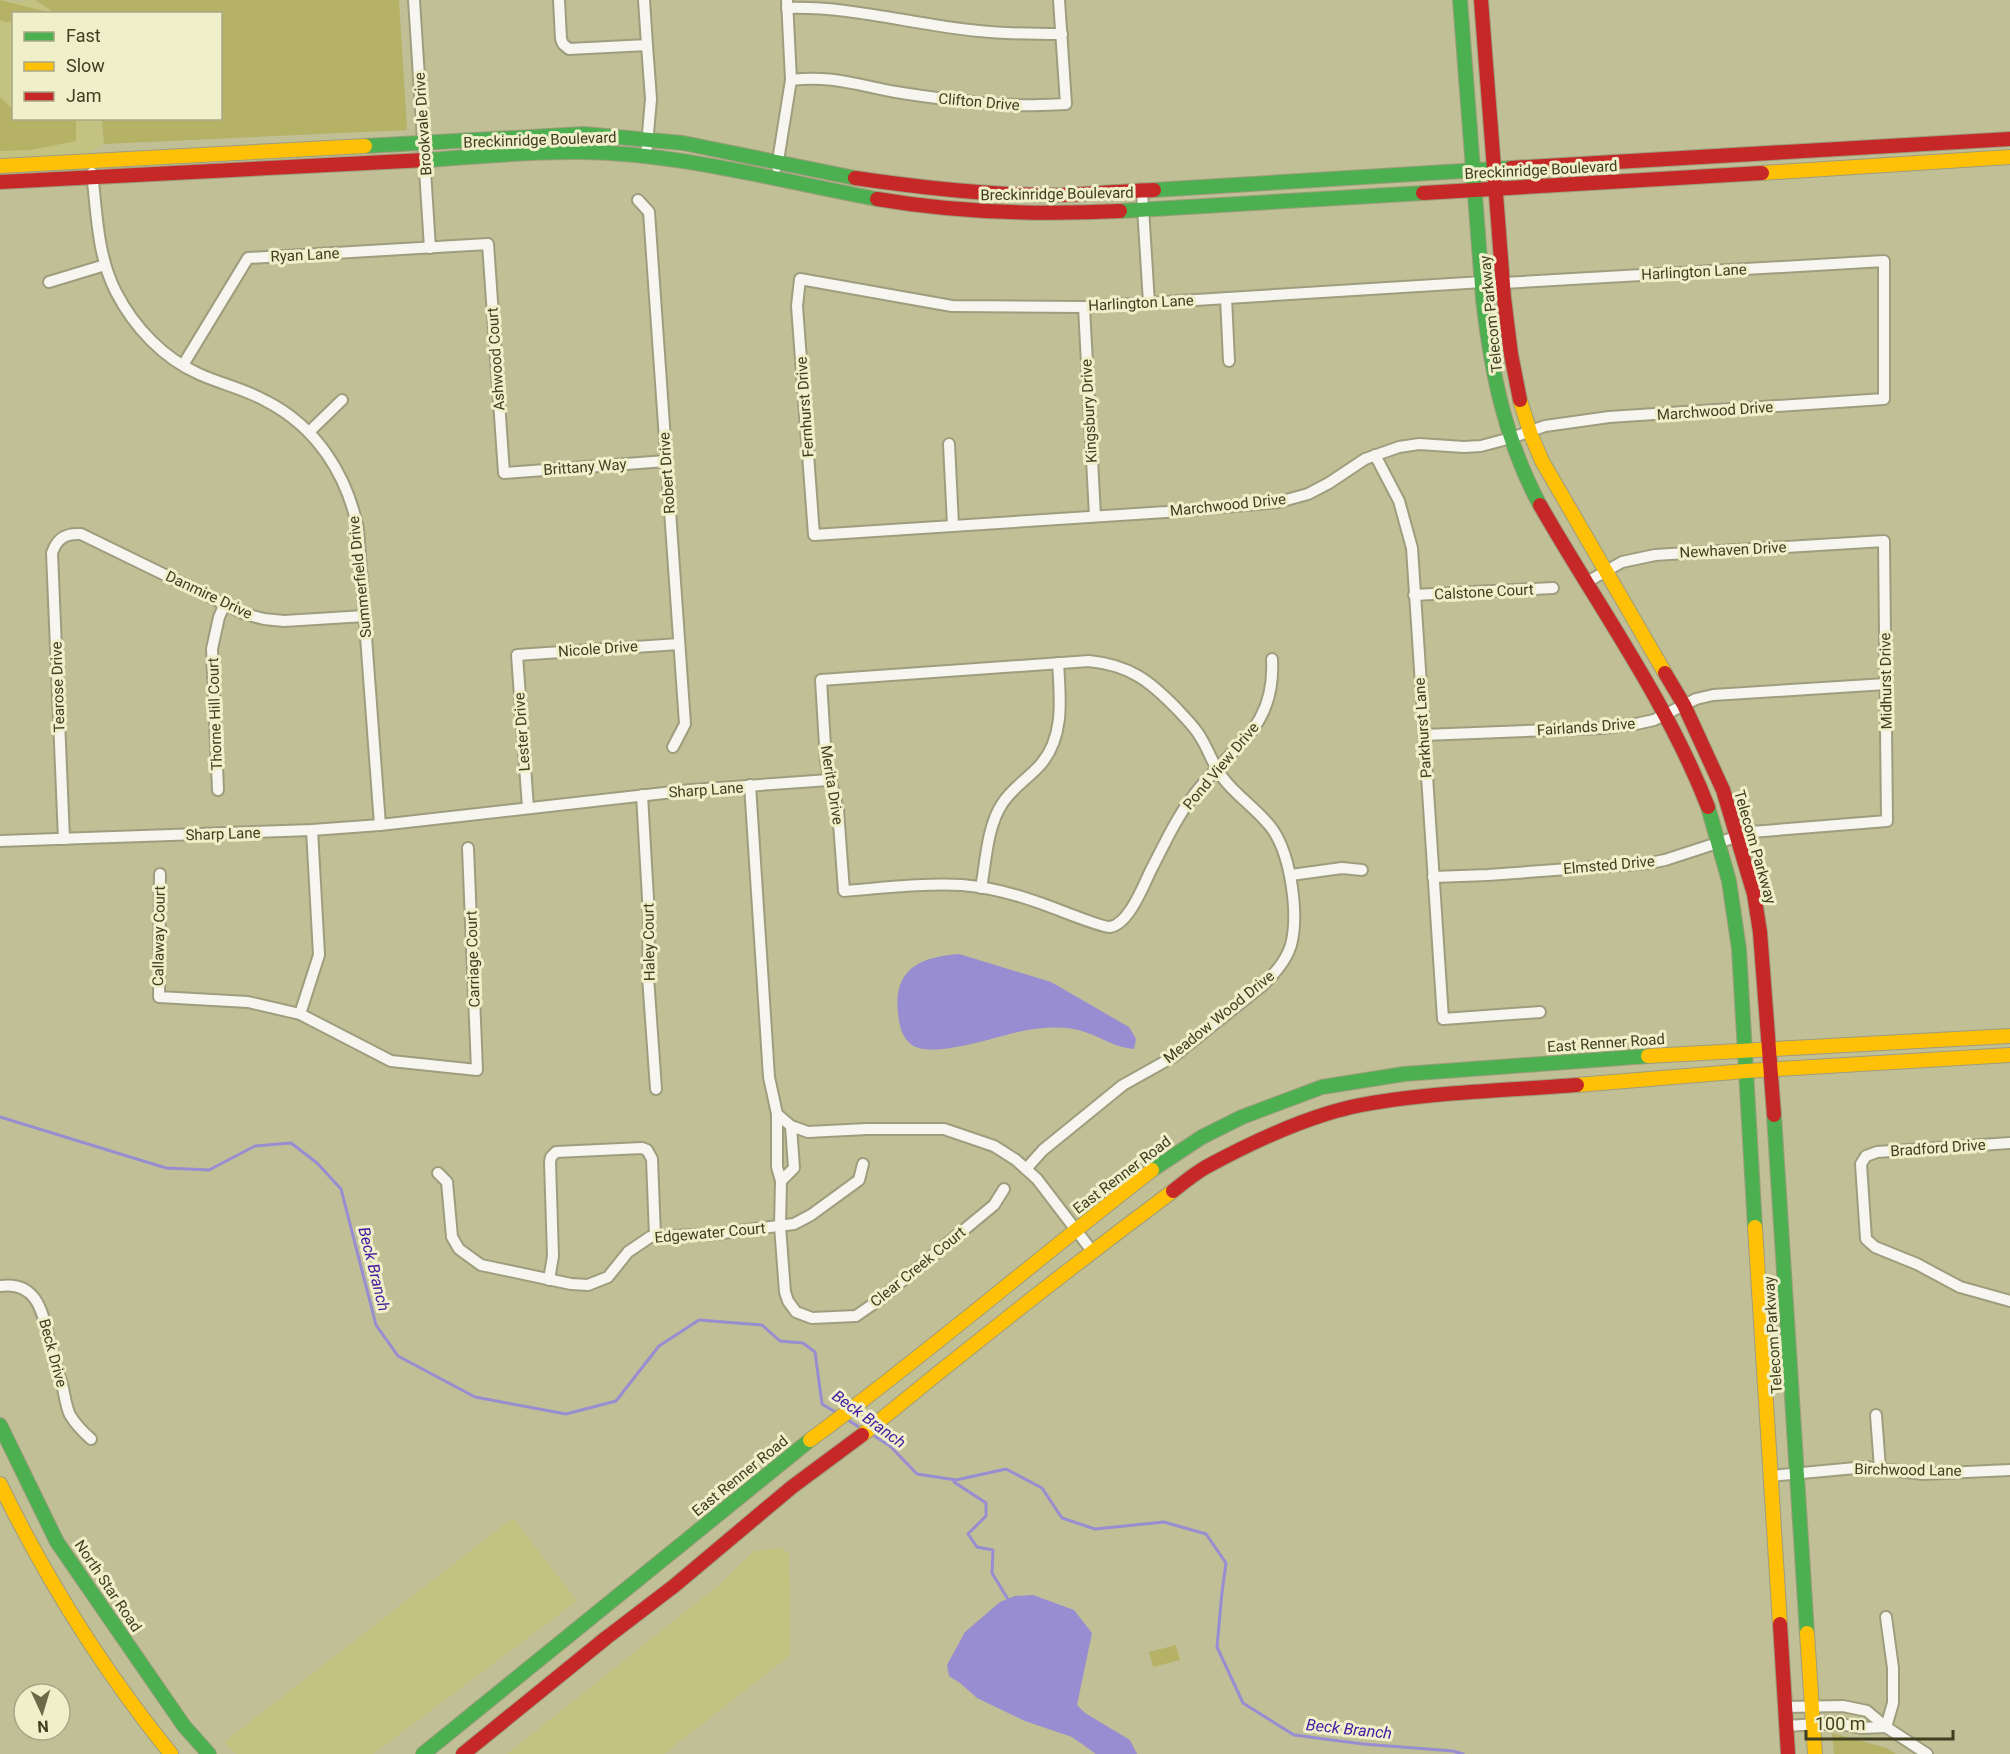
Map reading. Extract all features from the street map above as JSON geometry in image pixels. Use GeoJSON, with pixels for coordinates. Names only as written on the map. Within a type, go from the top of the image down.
{"type":"FeatureCollection","features":[{"type":"Feature","properties":{"kind":"street","name":"Brookvale Drive"},"geometry":{"type":"LineString","coordinates":[[414,0],[430,248]]}},
{"type":"Feature","properties":{"kind":"street"},"geometry":{"type":"LineString","coordinates":[[559,0],[562,44],[569,49],[647,45]]}},
{"type":"Feature","properties":{"kind":"street"},"geometry":{"type":"LineString","coordinates":[[644,0],[651,99],[646,156]]}},
{"type":"Feature","properties":{"kind":"street","name":"Clifton Drive"},"geometry":{"type":"LineString","coordinates":[[791,80],[814,77],[831,79],[976,104],[1020,106],[1066,104],[1059,0]]}},
{"type":"Feature","properties":{"kind":"street","name":"Telecom Parkway"},"geometry":{"type":"LineString","coordinates":[[1460,0],[1486,329],[1498,398],[1511,438],[1536,495],[1665,715],[1697,782],[1718,842],[1733,899],[1743,991],[1744,1052],[1788,1752]]}},
{"type":"Feature","properties":{"kind":"street","name":"Telecom Parkway"},"geometry":{"type":"LineString","coordinates":[[1481,0],[1508,342],[1519,398],[1529,432],[1542,461],[1684,705],[1723,790],[1754,894],[1760,932],[1770,1050],[1814,1747]]}},
{"type":"Feature","properties":{"kind":"street"},"geometry":{"type":"LineString","coordinates":[[775,180],[791,80],[787,4],[979,31],[1062,34]]}},
{"type":"Feature","properties":{"kind":"street","name":"Breckinridge Boulevard"},"geometry":{"type":"LineString","coordinates":[[0,166],[584,134],[697,145],[777,163],[921,188],[1012,195],[1142,192],[2010,139]]}},
{"type":"Feature","properties":{"kind":"street","name":"Breckinridge Boulevard"},"geometry":{"type":"LineString","coordinates":[[0,182],[580,153],[646,156],[921,207],[993,213],[1058,214],[1496,190],[2010,157]]}},
{"type":"Feature","properties":{"kind":"street"},"geometry":{"type":"LineString","coordinates":[[1741,156],[1742,174]]}},
{"type":"Feature","properties":{"kind":"street","name":"Summerfield Drive"},"geometry":{"type":"LineString","coordinates":[[91,161],[99,238],[105,265],[116,292],[142,332],[183,366],[266,400],[309,432],[338,471],[355,514],[358,529],[380,825]]}},
{"type":"Feature","properties":{"kind":"street"},"geometry":{"type":"LineString","coordinates":[[1142,192],[1149,303]]}},
{"type":"Feature","properties":{"kind":"street","name":"Robert Drive"},"geometry":{"type":"LineString","coordinates":[[638,200],[649,212],[685,724],[674,747]]}},
{"type":"Feature","properties":{"kind":"street","name":"Ryan Lane"},"geometry":{"type":"LineString","coordinates":[[183,366],[249,258],[488,244]]}},
{"type":"Feature","properties":{"kind":"street","name":"Ashwood Court"},"geometry":{"type":"LineString","coordinates":[[488,244],[504,473]]}},
{"type":"Feature","properties":{"kind":"street","name":"Harlington Lane"},"geometry":{"type":"LineString","coordinates":[[1504,283],[1884,261]]}},
{"type":"Feature","properties":{"kind":"street","name":"Marchwood Drive"},"geometry":{"type":"LineString","coordinates":[[814,535],[1245,506],[1290,500],[1308,494],[1365,459],[1399,447],[1419,444],[1481,446],[1563,422],[1609,417],[1884,399],[1884,261]]}},
{"type":"Feature","properties":{"kind":"street"},"geometry":{"type":"LineString","coordinates":[[49,282],[105,265]]}},
{"type":"Feature","properties":{"kind":"street","name":"Harlington Lane"},"geometry":{"type":"LineString","coordinates":[[800,279],[952,306],[1084,307],[1483,282]]}},
{"type":"Feature","properties":{"kind":"street","name":"Fernhurst Drive"},"geometry":{"type":"LineString","coordinates":[[800,279],[797,306],[814,535]]}},
{"type":"Feature","properties":{"kind":"street"},"geometry":{"type":"LineString","coordinates":[[1226,298],[1229,361]]}},
{"type":"Feature","properties":{"kind":"street","name":"Kingsbury Drive"},"geometry":{"type":"LineString","coordinates":[[1084,307],[1095,516]]}},
{"type":"Feature","properties":{"kind":"street"},"geometry":{"type":"LineString","coordinates":[[309,432],[342,400]]}},
{"type":"Feature","properties":{"kind":"street"},"geometry":{"type":"LineString","coordinates":[[949,444],[953,525]]}},
{"type":"Feature","properties":{"kind":"street","name":"Parkhurst Lane"},"geometry":{"type":"LineString","coordinates":[[1375,455],[1388,476],[1406,520],[1412,548],[1443,1019],[1540,1012]]}},
{"type":"Feature","properties":{"kind":"street","name":"Brittany Way"},"geometry":{"type":"LineString","coordinates":[[504,473],[666,461]]}},
{"type":"Feature","properties":{"kind":"street","name":"Danmire Drive"},"geometry":{"type":"LineString","coordinates":[[62,537],[71,533],[81,534],[245,614],[264,619],[284,621],[365,616]]}},
{"type":"Feature","properties":{"kind":"street","name":"Tearose Drive"},"geometry":{"type":"LineString","coordinates":[[62,537],[56,543],[52,553],[64,839]]}},
{"type":"Feature","properties":{"kind":"street","name":"Newhaven Drive"},"geometry":{"type":"LineString","coordinates":[[1587,582],[1622,562],[1655,555],[1884,541]]}},
{"type":"Feature","properties":{"kind":"street","name":"Midhurst Drive"},"geometry":{"type":"LineString","coordinates":[[1884,541],[1887,821]]}},
{"type":"Feature","properties":{"kind":"street","name":"Calstone Court"},"geometry":{"type":"LineString","coordinates":[[1414,595],[1553,588]]}},
{"type":"Feature","properties":{"kind":"street","name":"Thorne Hill Court"},"geometry":{"type":"LineString","coordinates":[[218,790],[212,649],[219,617],[225,604]]}},
{"type":"Feature","properties":{"kind":"street","name":"Nicole Drive"},"geometry":{"type":"LineString","coordinates":[[517,655],[679,644]]}},
{"type":"Feature","properties":{"kind":"street","name":"Lester Drive"},"geometry":{"type":"LineString","coordinates":[[517,655],[528,808]]}},
{"type":"Feature","properties":{"kind":"street","name":"Pond View Drive"},"geometry":{"type":"LineString","coordinates":[[981,888],[1036,901],[1105,927],[1112,927],[1120,923],[1134,903],[1177,819],[1195,793],[1248,738],[1259,722],[1267,705],[1271,687],[1272,659]]}},
{"type":"Feature","properties":{"kind":"street","name":"Meadow Wood Drive"},"geometry":{"type":"LineString","coordinates":[[821,680],[1089,661],[1103,662],[1137,674],[1155,686],[1194,727],[1217,770],[1228,785],[1272,830],[1283,848],[1291,875],[1294,928],[1291,945],[1276,972],[1173,1057],[1123,1085],[1042,1150],[1026,1168]]}},
{"type":"Feature","properties":{"kind":"street"},"geometry":{"type":"LineString","coordinates":[[981,888],[990,836],[1002,804],[1042,763],[1058,727],[1060,708],[1058,663]]}},
{"type":"Feature","properties":{"kind":"street","name":"Merita Drive"},"geometry":{"type":"LineString","coordinates":[[821,680],[826,762],[838,810],[844,891],[962,885],[981,888]]}},
{"type":"Feature","properties":{"kind":"street","name":"Fairlands Drive"},"geometry":{"type":"LineString","coordinates":[[1424,735],[1603,728],[1653,720],[1696,699],[1713,695],[1886,684]]}},
{"type":"Feature","properties":{"kind":"street"},"geometry":{"type":"LineString","coordinates":[[750,785],[829,780]]}},
{"type":"Feature","properties":{"kind":"street","name":"Sharp Lane"},"geometry":{"type":"LineString","coordinates":[[0,842],[312,830],[380,825],[750,785],[769,1077],[777,1114],[777,1167],[781,1181],[780,1226],[785,1292],[788,1301]]}},
{"type":"Feature","properties":{"kind":"street","name":"Haley Court"},"geometry":{"type":"LineString","coordinates":[[642,795],[649,916],[648,977],[656,1089]]}},
{"type":"Feature","properties":{"kind":"street","name":"Elmsted Drive"},"geometry":{"type":"LineString","coordinates":[[1433,877],[1650,863],[1751,831],[1887,821]]}},
{"type":"Feature","properties":{"kind":"street"},"geometry":{"type":"LineString","coordinates":[[300,1014],[319,955],[312,830]]}},
{"type":"Feature","properties":{"kind":"street","name":"Carriage Court"},"geometry":{"type":"LineString","coordinates":[[300,1014],[391,1062],[477,1070],[468,848]]}},
{"type":"Feature","properties":{"kind":"street"},"geometry":{"type":"LineString","coordinates":[[1291,875],[1342,868],[1362,870]]}},
{"type":"Feature","properties":{"kind":"street","name":"Callaway Court"},"geometry":{"type":"LineString","coordinates":[[160,874],[159,997],[248,1002],[300,1014]]}},
{"type":"Feature","properties":{"kind":"street","name":"East Renner Road"},"geometry":{"type":"LineString","coordinates":[[423,1754],[777,1466],[858,1405],[1077,1228],[1160,1164],[1202,1137],[1242,1117],[1322,1087],[1404,1074],[1644,1056],[2010,1036]]}},
{"type":"Feature","properties":{"kind":"street"},"geometry":{"type":"LineString","coordinates":[[463,1754],[606,1638],[674,1587],[792,1487],[847,1448],[1092,1251],[1204,1168],[1275,1133],[1335,1112],[1370,1103],[1403,1099],[1746,1071],[2010,1056]]}},
{"type":"Feature","properties":{"kind":"street"},"geometry":{"type":"LineString","coordinates":[[777,1114],[791,1126],[808,1132],[944,1129],[994,1146],[1016,1160],[1038,1179],[1077,1228],[1092,1251]]}},
{"type":"Feature","properties":{"kind":"street"},"geometry":{"type":"LineString","coordinates":[[781,1181],[794,1168],[791,1126]]}},
{"type":"Feature","properties":{"kind":"street","name":"Bradford Drive"},"geometry":{"type":"LineString","coordinates":[[2010,1143],[1877,1152],[1866,1156],[1861,1164],[1866,1239],[1875,1247],[1917,1264],[1960,1287],[2010,1301]]}},
{"type":"Feature","properties":{"kind":"street"},"geometry":{"type":"LineString","coordinates":[[549,1280],[553,1256],[550,1162],[553,1155],[560,1151],[642,1148],[647,1150],[652,1159],[655,1236]]}},
{"type":"Feature","properties":{"kind":"street","name":"Edgewater Court"},"geometry":{"type":"LineString","coordinates":[[438,1173],[447,1182],[452,1237],[459,1249],[481,1265],[579,1285],[595,1284],[613,1273],[628,1251],[650,1237],[715,1234],[794,1224],[811,1215],[859,1180],[863,1164]]}},
{"type":"Feature","properties":{"kind":"street","name":"Clear Creek Court"},"geometry":{"type":"LineString","coordinates":[[788,1301],[796,1312],[812,1318],[856,1316],[879,1300],[994,1204],[1004,1188]]}},
{"type":"Feature","properties":{"kind":"street","name":"Beck Drive"},"geometry":{"type":"LineString","coordinates":[[0,1286],[20,1286],[30,1293],[38,1305],[45,1319],[50,1347],[69,1412],[76,1426],[91,1439]]}},
{"type":"Feature","properties":{"kind":"street"},"geometry":{"type":"LineString","coordinates":[[1876,1415],[1880,1468]]}},
{"type":"Feature","properties":{"kind":"street","name":"North Star Road"},"geometry":{"type":"LineString","coordinates":[[0,1425],[57,1542],[184,1726],[209,1754]]}},
{"type":"Feature","properties":{"kind":"street"},"geometry":{"type":"LineString","coordinates":[[777,1466],[792,1487]]}},
{"type":"Feature","properties":{"kind":"street","name":"Birchwood Lane"},"geometry":{"type":"LineString","coordinates":[[1771,1476],[1880,1468],[1923,1474],[2010,1470]]}},
{"type":"Feature","properties":{"kind":"street"},"geometry":{"type":"LineString","coordinates":[[0,1484],[38,1559],[76,1622],[139,1715],[171,1754]]}},
{"type":"Feature","properties":{"kind":"street"},"geometry":{"type":"LineString","coordinates":[[1886,1617],[1893,1668],[1893,1703],[1886,1726]]}},
{"type":"Feature","properties":{"kind":"street"},"geometry":{"type":"LineString","coordinates":[[518,1678],[532,1698]]}},
{"type":"Feature","properties":{"kind":"street"},"geometry":{"type":"LineString","coordinates":[[1785,1707],[1843,1706],[1867,1711],[1926,1754]]}},
{"type":"Feature","properties":{"kind":"street"},"geometry":{"type":"LineString","coordinates":[[1855,1727],[1857,1709]]}},
{"type":"Feature","properties":{"kind":"street"},"geometry":{"type":"LineString","coordinates":[[1786,1725],[1886,1726]]}},
{"type":"Feature","properties":{"kind":"shaded area"},"geometry":{"type":"Polygon","coordinates":[[[0,0],[17,2],[35,0],[53,12],[12,12],[12,120],[102,120],[104,144],[69,165],[0,169],[0,0]]]}},
{"type":"Feature","properties":{"kind":"shaded area"},"geometry":{"type":"Polygon","coordinates":[[[0,0],[48,12],[12,12],[12,21],[0,20],[0,0]]]}},
{"type":"Feature","properties":{"kind":"shaded area"},"geometry":{"type":"Polygon","coordinates":[[[35,0],[399,0],[407,130],[104,144],[102,120],[222,120],[222,12],[53,12],[35,0]]]}},
{"type":"Feature","properties":{"kind":"shaded area"},"geometry":{"type":"Polygon","coordinates":[[[0,97],[12,109],[12,120],[76,120],[76,141],[30,150],[0,151],[0,97]]]}},
{"type":"Feature","properties":{"kind":"shaded area"},"geometry":{"type":"Polygon","coordinates":[[[959,954],[1051,982],[1129,1027],[1136,1039],[1134,1049],[1069,1028],[1028,1030],[969,1045],[936,1050],[922,1049],[912,1045],[902,1031],[898,1013],[900,986],[905,976],[921,962],[959,954]]]}},
{"type":"Feature","properties":{"kind":"shaded area"},"geometry":{"type":"Polygon","coordinates":[[[513,1518],[577,1601],[373,1754],[236,1754],[224,1742],[513,1518]]]}},
{"type":"Feature","properties":{"kind":"shaded area"},"geometry":{"type":"Polygon","coordinates":[[[781,1548],[789,1554],[790,1655],[664,1754],[507,1754],[720,1584],[754,1551],[781,1548]]]}},
{"type":"Feature","properties":{"kind":"shaded area"},"geometry":{"type":"Polygon","coordinates":[[[1033,1595],[1074,1610],[1092,1633],[1077,1705],[1085,1713],[1130,1740],[1137,1754],[1096,1754],[1072,1737],[1025,1721],[977,1698],[949,1676],[947,1665],[965,1632],[1000,1602],[1015,1596],[1033,1595]]]}},
{"type":"Feature","properties":{"kind":"shaded area"},"geometry":{"type":"Polygon","coordinates":[[[1176,1645],[1180,1660],[1153,1667],[1149,1652],[1176,1645]]]}},
{"type":"Feature","properties":{"kind":"shaded area"},"geometry":{"type":"Polygon","coordinates":[[[1832,1733],[1887,1748],[1896,1754],[1834,1754],[1832,1733]]]}},
{"type":"Feature","properties":{"kind":"waterway","name":"Beck Branch"},"geometry":{"type":"LineString","coordinates":[[0,1117],[166,1168],[209,1170],[255,1146],[291,1143],[317,1163],[341,1189],[376,1325],[398,1356],[475,1397],[566,1414],[616,1401],[659,1346],[699,1320],[762,1325],[780,1341],[803,1343],[815,1352],[822,1404],[837,1413]]}},
{"type":"Feature","properties":{"kind":"waterway","name":"Beck Branch"},"geometry":{"type":"LineString","coordinates":[[848,1420],[862,1429]]}},
{"type":"Feature","properties":{"kind":"waterway","name":"Beck Branch"},"geometry":{"type":"LineString","coordinates":[[873,1435],[890,1446],[917,1474],[956,1480],[1006,1469],[1042,1488],[1062,1518],[1095,1529],[1164,1522],[1206,1534],[1226,1563],[1217,1647],[1243,1703],[1294,1735],[1363,1744],[1453,1751],[1463,1754]]}},
{"type":"Feature","properties":{"kind":"waterway"},"geometry":{"type":"LineString","coordinates":[[954,1482],[986,1503],[986,1516],[968,1534],[977,1547],[993,1550],[992,1573],[1009,1601]]}},
{"type":"Feature","properties":{"kind":"traffic: fast"},"geometry":{"type":"LineString","coordinates":[[1460,0],[1483,299],[1490,352],[1501,405],[1517,456],[1540,505]]}},
{"type":"Feature","properties":{"kind":"traffic: fast"},"geometry":{"type":"LineString","coordinates":[[365,146],[584,134],[683,143],[855,178]]}},
{"type":"Feature","properties":{"kind":"traffic: fast"},"geometry":{"type":"LineString","coordinates":[[425,160],[542,152],[655,157],[730,169],[877,199]]}},
{"type":"Feature","properties":{"kind":"traffic: fast"},"geometry":{"type":"LineString","coordinates":[[1154,190],[1511,168]]}},
{"type":"Feature","properties":{"kind":"traffic: fast"},"geometry":{"type":"LineString","coordinates":[[1120,211],[1423,193]]}},
{"type":"Feature","properties":{"kind":"traffic: fast"},"geometry":{"type":"LineString","coordinates":[[1708,807],[1729,881],[1739,949],[1755,1227]]}},
{"type":"Feature","properties":{"kind":"traffic: fast"},"geometry":{"type":"LineString","coordinates":[[1152,1170],[1202,1137],[1242,1117],[1322,1087],[1404,1074],[1648,1056]]}},
{"type":"Feature","properties":{"kind":"traffic: fast"},"geometry":{"type":"LineString","coordinates":[[1774,1115],[1807,1633]]}},
{"type":"Feature","properties":{"kind":"traffic: fast"},"geometry":{"type":"LineString","coordinates":[[0,1425],[57,1542],[184,1726],[209,1754]]}},
{"type":"Feature","properties":{"kind":"traffic: fast"},"geometry":{"type":"LineString","coordinates":[[423,1754],[810,1440]]}},
{"type":"Feature","properties":{"kind":"traffic: slow"},"geometry":{"type":"LineString","coordinates":[[0,166],[365,146]]}},
{"type":"Feature","properties":{"kind":"traffic: slow"},"geometry":{"type":"LineString","coordinates":[[1762,173],[2010,157]]}},
{"type":"Feature","properties":{"kind":"traffic: slow"},"geometry":{"type":"LineString","coordinates":[[1520,400],[1542,461],[1665,673]]}},
{"type":"Feature","properties":{"kind":"traffic: slow"},"geometry":{"type":"LineString","coordinates":[[1648,1056],[2010,1036]]}},
{"type":"Feature","properties":{"kind":"traffic: slow"},"geometry":{"type":"LineString","coordinates":[[1577,1085],[1746,1071],[2010,1055]]}},
{"type":"Feature","properties":{"kind":"traffic: slow"},"geometry":{"type":"LineString","coordinates":[[810,1440],[897,1374],[1152,1170]]}},
{"type":"Feature","properties":{"kind":"traffic: slow"},"geometry":{"type":"LineString","coordinates":[[862,1435],[1016,1311],[1173,1191]]}},
{"type":"Feature","properties":{"kind":"traffic: slow"},"geometry":{"type":"LineString","coordinates":[[1755,1227],[1780,1624]]}},
{"type":"Feature","properties":{"kind":"traffic: slow"},"geometry":{"type":"LineString","coordinates":[[0,1484],[37,1555],[78,1624],[122,1690],[171,1754]]}},
{"type":"Feature","properties":{"kind":"traffic: slow"},"geometry":{"type":"LineString","coordinates":[[1807,1633],[1815,1754]]}},
{"type":"Feature","properties":{"kind":"traffic: jam"},"geometry":{"type":"LineString","coordinates":[[1481,0],[1504,298],[1520,400]]}},
{"type":"Feature","properties":{"kind":"traffic: jam"},"geometry":{"type":"LineString","coordinates":[[1511,168],[2010,139]]}},
{"type":"Feature","properties":{"kind":"traffic: jam"},"geometry":{"type":"LineString","coordinates":[[0,182],[425,160]]}},
{"type":"Feature","properties":{"kind":"traffic: jam"},"geometry":{"type":"LineString","coordinates":[[1423,193],[1762,173]]}},
{"type":"Feature","properties":{"kind":"traffic: jam"},"geometry":{"type":"LineString","coordinates":[[855,178],[984,193],[1062,195],[1154,190]]}},
{"type":"Feature","properties":{"kind":"traffic: jam"},"geometry":{"type":"LineString","coordinates":[[877,199],[998,212],[1120,211]]}},
{"type":"Feature","properties":{"kind":"traffic: jam"},"geometry":{"type":"LineString","coordinates":[[1540,505],[1651,690],[1672,728],[1708,807]]}},
{"type":"Feature","properties":{"kind":"traffic: jam"},"geometry":{"type":"LineString","coordinates":[[1665,673],[1684,705],[1723,790],[1754,894],[1760,932],[1774,1115]]}},
{"type":"Feature","properties":{"kind":"traffic: jam"},"geometry":{"type":"LineString","coordinates":[[1173,1191],[1202,1170],[1245,1147],[1308,1120],[1351,1107],[1423,1096],[1577,1085]]}},
{"type":"Feature","properties":{"kind":"traffic: jam"},"geometry":{"type":"LineString","coordinates":[[463,1754],[674,1586],[792,1487],[862,1435]]}},
{"type":"Feature","properties":{"kind":"traffic: jam"},"geometry":{"type":"LineString","coordinates":[[1780,1624],[1788,1754]]}}]}
